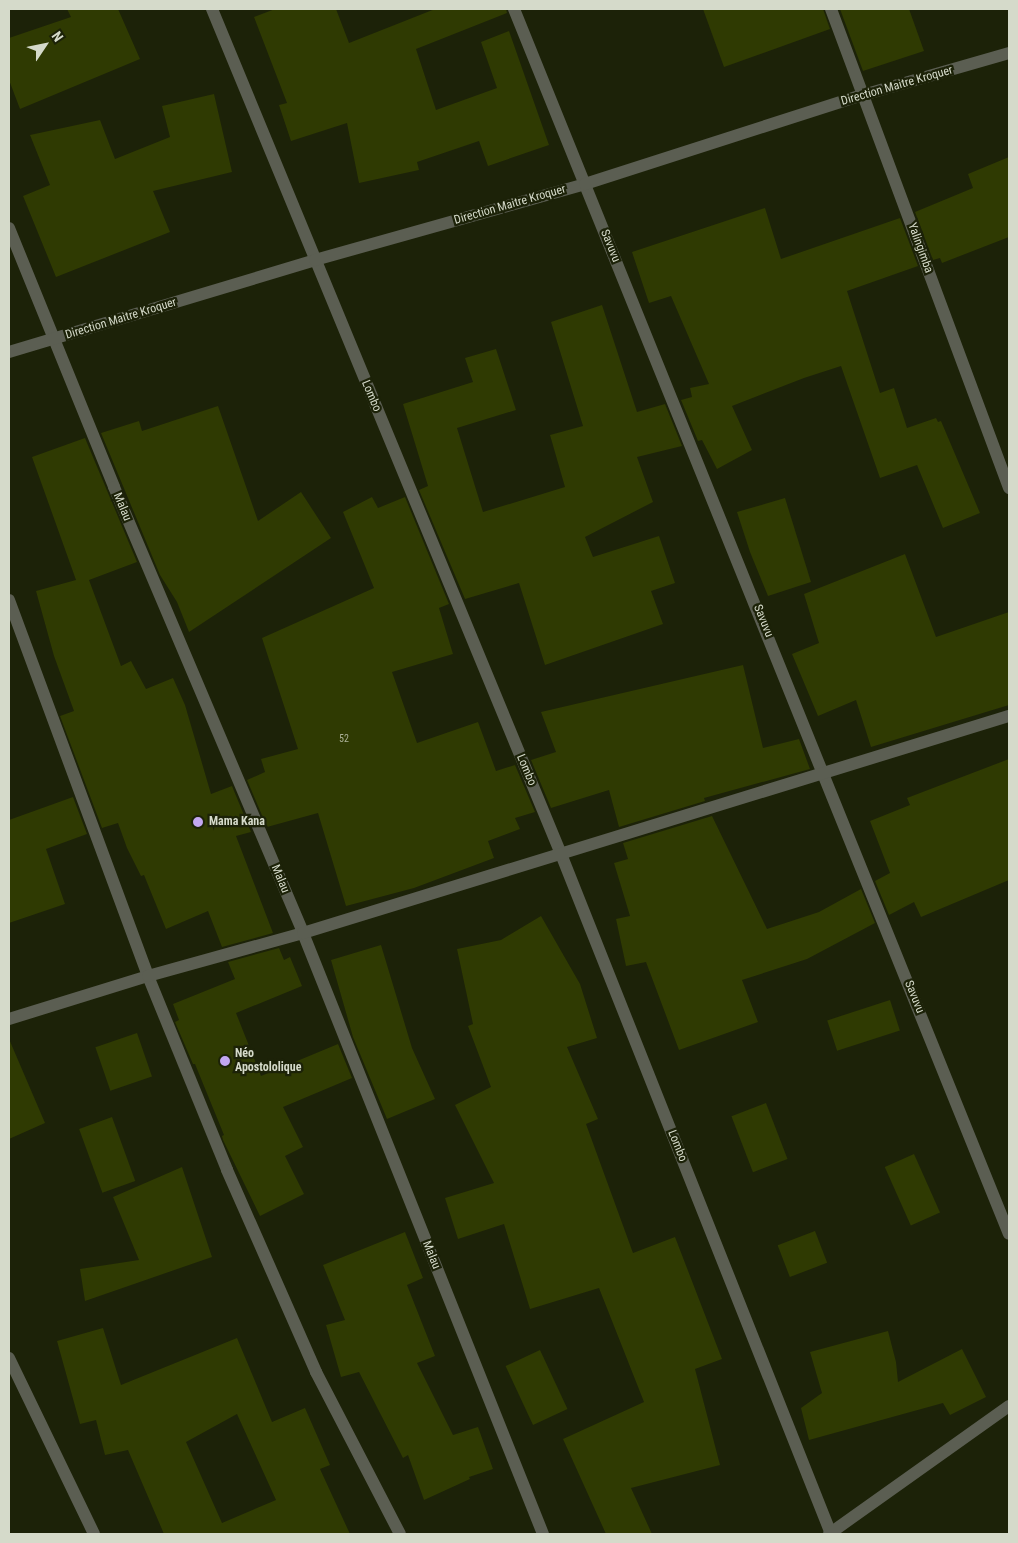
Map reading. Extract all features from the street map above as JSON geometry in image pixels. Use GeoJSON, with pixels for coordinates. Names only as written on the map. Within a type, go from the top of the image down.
{"type":"FeatureCollection","features":[{"type":"Feature","properties":{"kind":"street","name":"Lombo"},"geometry":{"type":"LineString","coordinates":[[212,9],[561,854],[830,1534]]}},
{"type":"Feature","properties":{"kind":"street","name":"Savuvu"},"geometry":{"type":"LineString","coordinates":[[514,9],[824,772],[1009,1234]]}},
{"type":"Feature","properties":{"kind":"street","name":"Yalingimba"},"geometry":{"type":"LineString","coordinates":[[830,9],[1009,488]]}},
{"type":"Feature","properties":{"kind":"street","name":"Direction Maitre Kroquer"},"geometry":{"type":"LineString","coordinates":[[9,352],[315,260],[585,184],[863,95],[1009,53]]}},
{"type":"Feature","properties":{"kind":"street","name":"Malau"},"geometry":{"type":"LineString","coordinates":[[9,228],[114,487],[303,933],[543,1534]]}},
{"type":"Feature","properties":{"kind":"street"},"geometry":{"type":"LineString","coordinates":[[9,600],[148,976],[226,1170],[316,1372],[400,1534]]}},
{"type":"Feature","properties":{"kind":"street"},"geometry":{"type":"LineString","coordinates":[[9,1019],[148,976],[303,933],[1009,716]]}},
{"type":"Feature","properties":{"kind":"street"},"geometry":{"type":"LineString","coordinates":[[9,1358],[94,1534]]}},
{"type":"Feature","properties":{"kind":"street"},"geometry":{"type":"LineString","coordinates":[[830,1534],[1009,1406]]}},
{"type":"Feature","properties":{"kind":"building"},"geometry":{"type":"Polygon","coordinates":[[[67,9],[118,9],[140,59],[20,109],[9,80],[9,38],[71,17],[67,9]]]}},
{"type":"Feature","properties":{"kind":"building"},"geometry":{"type":"Polygon","coordinates":[[[275,9],[336,9],[349,43],[435,9],[506,9],[507,13],[416,49],[436,110],[497,88],[481,42],[509,31],[549,145],[488,166],[479,141],[417,162],[419,170],[359,183],[347,123],[291,141],[279,105],[287,103],[254,17],[275,9]]]}},
{"type":"Feature","properties":{"kind":"building"},"geometry":{"type":"Polygon","coordinates":[[[703,9],[823,9],[830,29],[724,67],[703,9]]]}},
{"type":"Feature","properties":{"kind":"building"},"geometry":{"type":"Polygon","coordinates":[[[840,9],[909,9],[924,51],[863,71],[840,9]]]}},
{"type":"Feature","properties":{"kind":"building"},"geometry":{"type":"Polygon","coordinates":[[[214,94],[232,172],[153,191],[170,232],[56,277],[23,196],[50,185],[30,135],[100,120],[115,159],[170,137],[162,106],[214,94]]]}},
{"type":"Feature","properties":{"kind":"building"},"geometry":{"type":"Polygon","coordinates":[[[1009,157],[1009,237],[942,263],[940,258],[933,260],[915,212],[973,188],[968,174],[1009,157]]]}},
{"type":"Feature","properties":{"kind":"building"},"geometry":{"type":"Polygon","coordinates":[[[765,208],[781,259],[900,218],[918,266],[847,291],[880,393],[894,388],[907,428],[936,418],[938,422],[941,421],[980,513],[943,528],[917,465],[880,478],[841,366],[732,406],[752,450],[717,469],[702,440],[698,441],[681,400],[692,397],[690,388],[709,384],[671,296],[649,303],[632,252],[765,208]]]}},
{"type":"Feature","properties":{"kind":"building"},"geometry":{"type":"Polygon","coordinates":[[[602,305],[637,412],[665,404],[682,446],[637,457],[653,502],[585,537],[593,557],[659,536],[675,583],[651,591],[663,624],[545,665],[519,583],[465,599],[419,490],[428,486],[403,404],[473,382],[465,358],[496,349],[516,410],[457,428],[483,512],[565,487],[550,435],[583,426],[551,322],[602,305]]]}},
{"type":"Feature","properties":{"kind":"building"},"geometry":{"type":"Polygon","coordinates":[[[218,406],[258,521],[301,492],[331,538],[189,632],[177,602],[160,575],[101,433],[139,421],[142,431],[218,406]]]}},
{"type":"Feature","properties":{"kind":"building"},"geometry":{"type":"Polygon","coordinates":[[[85,438],[137,562],[89,580],[121,666],[131,661],[146,689],[173,678],[185,705],[211,794],[232,786],[251,832],[236,836],[273,933],[222,947],[208,911],[166,929],[144,875],[141,876],[127,848],[118,823],[102,828],[60,716],[74,711],[54,656],[36,591],[76,580],[32,457],[85,438]]]}},
{"type":"Feature","properties":{"kind":"building"},"geometry":{"type":"Polygon","coordinates":[[[372,497],[378,508],[405,497],[449,604],[439,608],[453,654],[392,672],[417,743],[478,722],[496,771],[515,765],[535,812],[515,818],[520,829],[488,841],[494,858],[414,888],[346,906],[318,813],[267,827],[247,780],[265,772],[261,759],[298,749],[262,638],[374,588],[343,512],[372,497]]]}},
{"type":"Feature","properties":{"kind":"building"},"geometry":{"type":"Polygon","coordinates":[[[785,498],[811,582],[768,596],[750,552],[737,512],[785,498]]]}},
{"type":"Feature","properties":{"kind":"building"},"geometry":{"type":"Polygon","coordinates":[[[905,554],[936,637],[1009,612],[1009,705],[871,747],[856,700],[818,716],[792,654],[819,643],[804,594],[905,554]]]}},
{"type":"Feature","properties":{"kind":"building"},"geometry":{"type":"Polygon","coordinates":[[[743,665],[763,748],[799,739],[810,769],[704,798],[705,801],[619,827],[609,790],[551,808],[531,760],[556,752],[541,712],[743,665]]]}},
{"type":"Feature","properties":{"kind":"building"},"geometry":{"type":"Polygon","coordinates":[[[1009,759],[1009,880],[921,917],[914,902],[889,915],[875,881],[890,873],[870,821],[910,805],[907,798],[1009,759]]]}},
{"type":"Feature","properties":{"kind":"building"},"geometry":{"type":"Polygon","coordinates":[[[73,797],[87,834],[46,849],[65,904],[9,923],[9,820],[73,797]]]}},
{"type":"Feature","properties":{"kind":"building"},"geometry":{"type":"Polygon","coordinates":[[[712,816],[767,929],[819,912],[861,889],[875,923],[807,959],[742,980],[758,1022],[679,1050],[646,962],[626,966],[616,919],[630,916],[614,863],[628,859],[623,843],[712,816]]]}},
{"type":"Feature","properties":{"kind":"building"},"geometry":{"type":"Polygon","coordinates":[[[541,916],[580,984],[597,1038],[567,1047],[598,1119],[586,1124],[633,1253],[675,1237],[722,1359],[695,1369],[720,1465],[631,1488],[652,1534],[606,1534],[563,1439],[644,1402],[599,1288],[530,1309],[504,1224],[458,1239],[445,1198],[494,1183],[455,1105],[491,1087],[468,1026],[473,1024],[457,949],[501,940],[541,916]]]}},
{"type":"Feature","properties":{"kind":"building"},"geometry":{"type":"Polygon","coordinates":[[[381,945],[412,1048],[435,1099],[387,1119],[353,1037],[331,960],[381,945]]]}},
{"type":"Feature","properties":{"kind":"building"},"geometry":{"type":"Polygon","coordinates":[[[279,948],[284,960],[290,957],[302,986],[236,1013],[261,1076],[338,1044],[352,1078],[283,1107],[303,1147],[285,1156],[304,1194],[260,1216],[223,1140],[222,1136],[224,1135],[195,1064],[193,1064],[175,1022],[179,1020],[173,1004],[235,979],[228,962],[279,948]]]}},
{"type":"Feature","properties":{"kind":"building"},"geometry":{"type":"Polygon","coordinates":[[[890,1000],[900,1030],[837,1051],[827,1020],[890,1000]]]}},
{"type":"Feature","properties":{"kind":"building"},"geometry":{"type":"Polygon","coordinates":[[[137,1033],[152,1076],[110,1091],[95,1047],[137,1033]]]}},
{"type":"Feature","properties":{"kind":"building"},"geometry":{"type":"Polygon","coordinates":[[[9,1039],[45,1123],[9,1139],[9,1039]]]}},
{"type":"Feature","properties":{"kind":"building"},"geometry":{"type":"Polygon","coordinates":[[[766,1103],[788,1159],[753,1172],[731,1116],[766,1103]]]}},
{"type":"Feature","properties":{"kind":"building"},"geometry":{"type":"Polygon","coordinates":[[[112,1117],[135,1181],[102,1193],[79,1129],[112,1117]]]}},
{"type":"Feature","properties":{"kind":"building"},"geometry":{"type":"Polygon","coordinates":[[[914,1154],[940,1212],[911,1225],[885,1167],[914,1154]]]}},
{"type":"Feature","properties":{"kind":"building"},"geometry":{"type":"Polygon","coordinates":[[[182,1167],[212,1257],[85,1301],[80,1269],[139,1260],[113,1197],[182,1167]]]}},
{"type":"Feature","properties":{"kind":"building"},"geometry":{"type":"Polygon","coordinates":[[[815,1231],[827,1263],[790,1277],[778,1245],[815,1231]]]}},
{"type":"Feature","properties":{"kind":"building"},"geometry":{"type":"Polygon","coordinates":[[[405,1232],[423,1278],[407,1285],[435,1356],[417,1363],[453,1435],[478,1427],[493,1469],[469,1477],[470,1479],[424,1500],[408,1455],[403,1458],[359,1372],[341,1377],[326,1325],[345,1320],[323,1265],[405,1232]]]}},
{"type":"Feature","properties":{"kind":"building"},"geometry":{"type":"Polygon","coordinates":[[[103,1328],[121,1385],[237,1338],[272,1422],[305,1408],[330,1465],[320,1469],[350,1534],[164,1534],[128,1450],[105,1455],[96,1420],[80,1424],[57,1341],[103,1328]],[[237,1414],[186,1442],[222,1523],[276,1500],[237,1414]]]}},
{"type":"Feature","properties":{"kind":"building"},"geometry":{"type":"Polygon","coordinates":[[[888,1331],[896,1362],[898,1382],[962,1349],[986,1397],[950,1415],[943,1403],[809,1440],[801,1408],[822,1393],[810,1352],[888,1331]]]}},
{"type":"Feature","properties":{"kind":"building"},"geometry":{"type":"Polygon","coordinates":[[[540,1350],[567,1409],[533,1425],[506,1366],[540,1350]]]}},
{"type":"Feature","properties":{"kind":"place","name":"Mama Kana"},"geometry":{"type":"Point","coordinates":[198,822]}},
{"type":"Feature","properties":{"kind":"place","name":"Néo Apostololique"},"geometry":{"type":"Point","coordinates":[225,1061]}}]}
